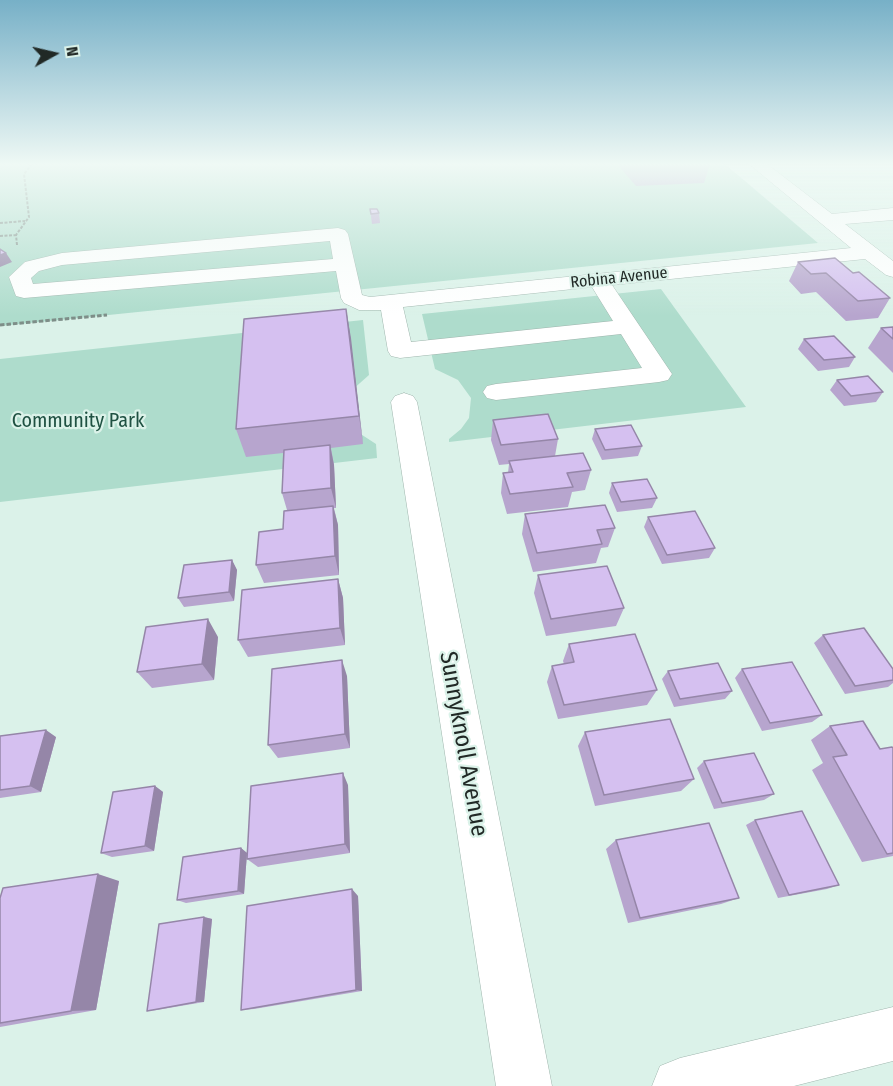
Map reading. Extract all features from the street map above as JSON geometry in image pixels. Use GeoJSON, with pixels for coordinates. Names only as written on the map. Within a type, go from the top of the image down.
{"type":"FeatureCollection","features":[{"type":"Feature","properties":{"kind":"street"},"geometry":{"type":"LineString","coordinates":[[821,215],[893,272]]}},
{"type":"Feature","properties":{"kind":"street"},"geometry":{"type":"LineString","coordinates":[[828,220],[886,215]]}},
{"type":"Feature","properties":{"kind":"street"},"geometry":{"type":"LineString","coordinates":[[343,264],[24,291],[20,277],[32,266],[62,259],[338,234],[352,298],[359,303],[380,303],[399,351],[628,326]]}},
{"type":"Feature","properties":{"kind":"street","name":"Robina Avenue"},"geometry":{"type":"LineString","coordinates":[[380,303],[868,252]]}},
{"type":"Feature","properties":{"kind":"street"},"geometry":{"type":"LineString","coordinates":[[496,392],[659,374],[598,280]]}},
{"type":"Feature","properties":{"kind":"street","name":"Sunnyknoll Avenue"},"geometry":{"type":"LineString","coordinates":[[404,402],[524,1086]]}},
{"type":"Feature","properties":{"kind":"street"},"geometry":{"type":"LineString","coordinates":[[680,1086],[893,1034]]}},
{"type":"Feature","properties":{"kind":"path"},"geometry":{"type":"LineString","coordinates":[[17,252],[16,235],[29,215]]}},
{"type":"Feature","properties":{"kind":"path"},"geometry":{"type":"LineString","coordinates":[[0,223],[26,221]]}},
{"type":"Feature","properties":{"kind":"path"},"geometry":{"type":"LineString","coordinates":[[0,236],[16,235]]}},
{"type":"Feature","properties":{"kind":"green space"},"geometry":{"type":"Polygon","coordinates":[[[0,215],[785,215],[818,243],[0,326],[0,215]]]}},
{"type":"Feature","properties":{"kind":"green space"},"geometry":{"type":"Polygon","coordinates":[[[661,289],[746,407],[449,442],[449,439],[469,418],[471,398],[458,380],[435,369],[422,314],[661,289]]]}},
{"type":"Feature","properties":{"kind":"green space","name":"Community Park"},"geometry":{"type":"Polygon","coordinates":[[[363,320],[369,375],[351,391],[353,429],[376,444],[377,458],[0,502],[0,359],[363,320]]]}},
{"type":"Feature","properties":{"kind":"building"},"geometry":{"type":"Polygon","coordinates":[[[835,258],[853,273],[859,272],[890,298],[858,301],[826,273],[811,274],[798,262],[835,258]]]}},
{"type":"Feature","properties":{"kind":"building"},"geometry":{"type":"Polygon","coordinates":[[[346,309],[359,416],[236,429],[244,319],[346,309]]]}},
{"type":"Feature","properties":{"kind":"building"},"geometry":{"type":"Polygon","coordinates":[[[893,327],[893,339],[881,328],[893,327]]]}},
{"type":"Feature","properties":{"kind":"building"},"geometry":{"type":"Polygon","coordinates":[[[834,336],[855,357],[824,360],[804,339],[834,336]]]}},
{"type":"Feature","properties":{"kind":"building"},"geometry":{"type":"Polygon","coordinates":[[[868,376],[883,392],[851,396],[837,380],[868,376]]]}},
{"type":"Feature","properties":{"kind":"building"},"geometry":{"type":"Polygon","coordinates":[[[548,414],[558,439],[501,445],[493,420],[548,414]]]}},
{"type":"Feature","properties":{"kind":"building"},"geometry":{"type":"Polygon","coordinates":[[[631,425],[642,446],[605,450],[595,429],[631,425]]]}},
{"type":"Feature","properties":{"kind":"building"},"geometry":{"type":"Polygon","coordinates":[[[330,445],[331,488],[282,493],[284,450],[330,445]]]}},
{"type":"Feature","properties":{"kind":"building"},"geometry":{"type":"Polygon","coordinates":[[[583,453],[591,470],[567,473],[573,487],[510,494],[503,473],[513,472],[509,461],[583,453]]]}},
{"type":"Feature","properties":{"kind":"building"},"geometry":{"type":"Polygon","coordinates":[[[647,479],[657,498],[621,502],[612,483],[647,479]]]}},
{"type":"Feature","properties":{"kind":"building"},"geometry":{"type":"Polygon","coordinates":[[[605,505],[615,528],[597,530],[602,544],[537,553],[525,514],[605,505]]]}},
{"type":"Feature","properties":{"kind":"building"},"geometry":{"type":"Polygon","coordinates":[[[333,506],[335,556],[256,565],[259,532],[283,529],[284,511],[333,506]]]}},
{"type":"Feature","properties":{"kind":"building"},"geometry":{"type":"Polygon","coordinates":[[[695,511],[715,548],[667,555],[648,517],[695,511]]]}},
{"type":"Feature","properties":{"kind":"building"},"geometry":{"type":"Polygon","coordinates":[[[232,560],[229,592],[178,598],[184,565],[232,560]]]}},
{"type":"Feature","properties":{"kind":"building"},"geometry":{"type":"Polygon","coordinates":[[[607,566],[624,608],[551,619],[538,575],[607,566]]]}},
{"type":"Feature","properties":{"kind":"building"},"geometry":{"type":"Polygon","coordinates":[[[338,579],[340,628],[238,640],[242,590],[338,579]]]}},
{"type":"Feature","properties":{"kind":"building"},"geometry":{"type":"Polygon","coordinates":[[[208,619],[202,664],[137,672],[146,627],[208,619]]]}},
{"type":"Feature","properties":{"kind":"building"},"geometry":{"type":"Polygon","coordinates":[[[864,628],[893,669],[893,680],[855,686],[823,635],[864,628]]]}},
{"type":"Feature","properties":{"kind":"building"},"geometry":{"type":"Polygon","coordinates":[[[635,634],[657,690],[564,705],[552,666],[574,662],[569,644],[635,634]]]}},
{"type":"Feature","properties":{"kind":"building"},"geometry":{"type":"Polygon","coordinates":[[[342,660],[345,734],[268,745],[272,669],[342,660]]]}},
{"type":"Feature","properties":{"kind":"building"},"geometry":{"type":"Polygon","coordinates":[[[792,662],[822,715],[770,723],[742,669],[792,662]]]}},
{"type":"Feature","properties":{"kind":"building"},"geometry":{"type":"Polygon","coordinates":[[[718,663],[732,691],[680,699],[668,671],[718,663]]]}},
{"type":"Feature","properties":{"kind":"building"},"geometry":{"type":"Polygon","coordinates":[[[670,719],[694,779],[604,795],[585,732],[670,719]]]}},
{"type":"Feature","properties":{"kind":"building"},"geometry":{"type":"Polygon","coordinates":[[[863,721],[880,749],[893,748],[893,853],[887,854],[833,757],[847,755],[830,726],[863,721]]]}},
{"type":"Feature","properties":{"kind":"building"},"geometry":{"type":"Polygon","coordinates":[[[46,730],[30,786],[0,790],[0,736],[46,730]]]}},
{"type":"Feature","properties":{"kind":"building"},"geometry":{"type":"Polygon","coordinates":[[[754,753],[774,794],[722,803],[704,761],[754,753]]]}},
{"type":"Feature","properties":{"kind":"building"},"geometry":{"type":"Polygon","coordinates":[[[343,773],[345,844],[247,859],[251,786],[343,773]]]}},
{"type":"Feature","properties":{"kind":"building"},"geometry":{"type":"Polygon","coordinates":[[[155,786],[145,846],[101,853],[113,792],[155,786]]]}},
{"type":"Feature","properties":{"kind":"building"},"geometry":{"type":"Polygon","coordinates":[[[802,811],[839,885],[789,895],[755,820],[802,811]]]}},
{"type":"Feature","properties":{"kind":"building"},"geometry":{"type":"Polygon","coordinates":[[[709,823],[739,898],[640,918],[616,840],[709,823]]]}},
{"type":"Feature","properties":{"kind":"building"},"geometry":{"type":"Polygon","coordinates":[[[241,848],[238,891],[177,900],[183,857],[241,848]]]}},
{"type":"Feature","properties":{"kind":"building"},"geometry":{"type":"Polygon","coordinates":[[[98,874],[71,1011],[0,1023],[0,898],[3,888],[98,874]]]}},
{"type":"Feature","properties":{"kind":"building"},"geometry":{"type":"Polygon","coordinates":[[[352,889],[356,990],[241,1010],[247,906],[352,889]]]}},
{"type":"Feature","properties":{"kind":"building"},"geometry":{"type":"Polygon","coordinates":[[[204,917],[196,1002],[147,1011],[159,924],[204,917]]]}}]}
